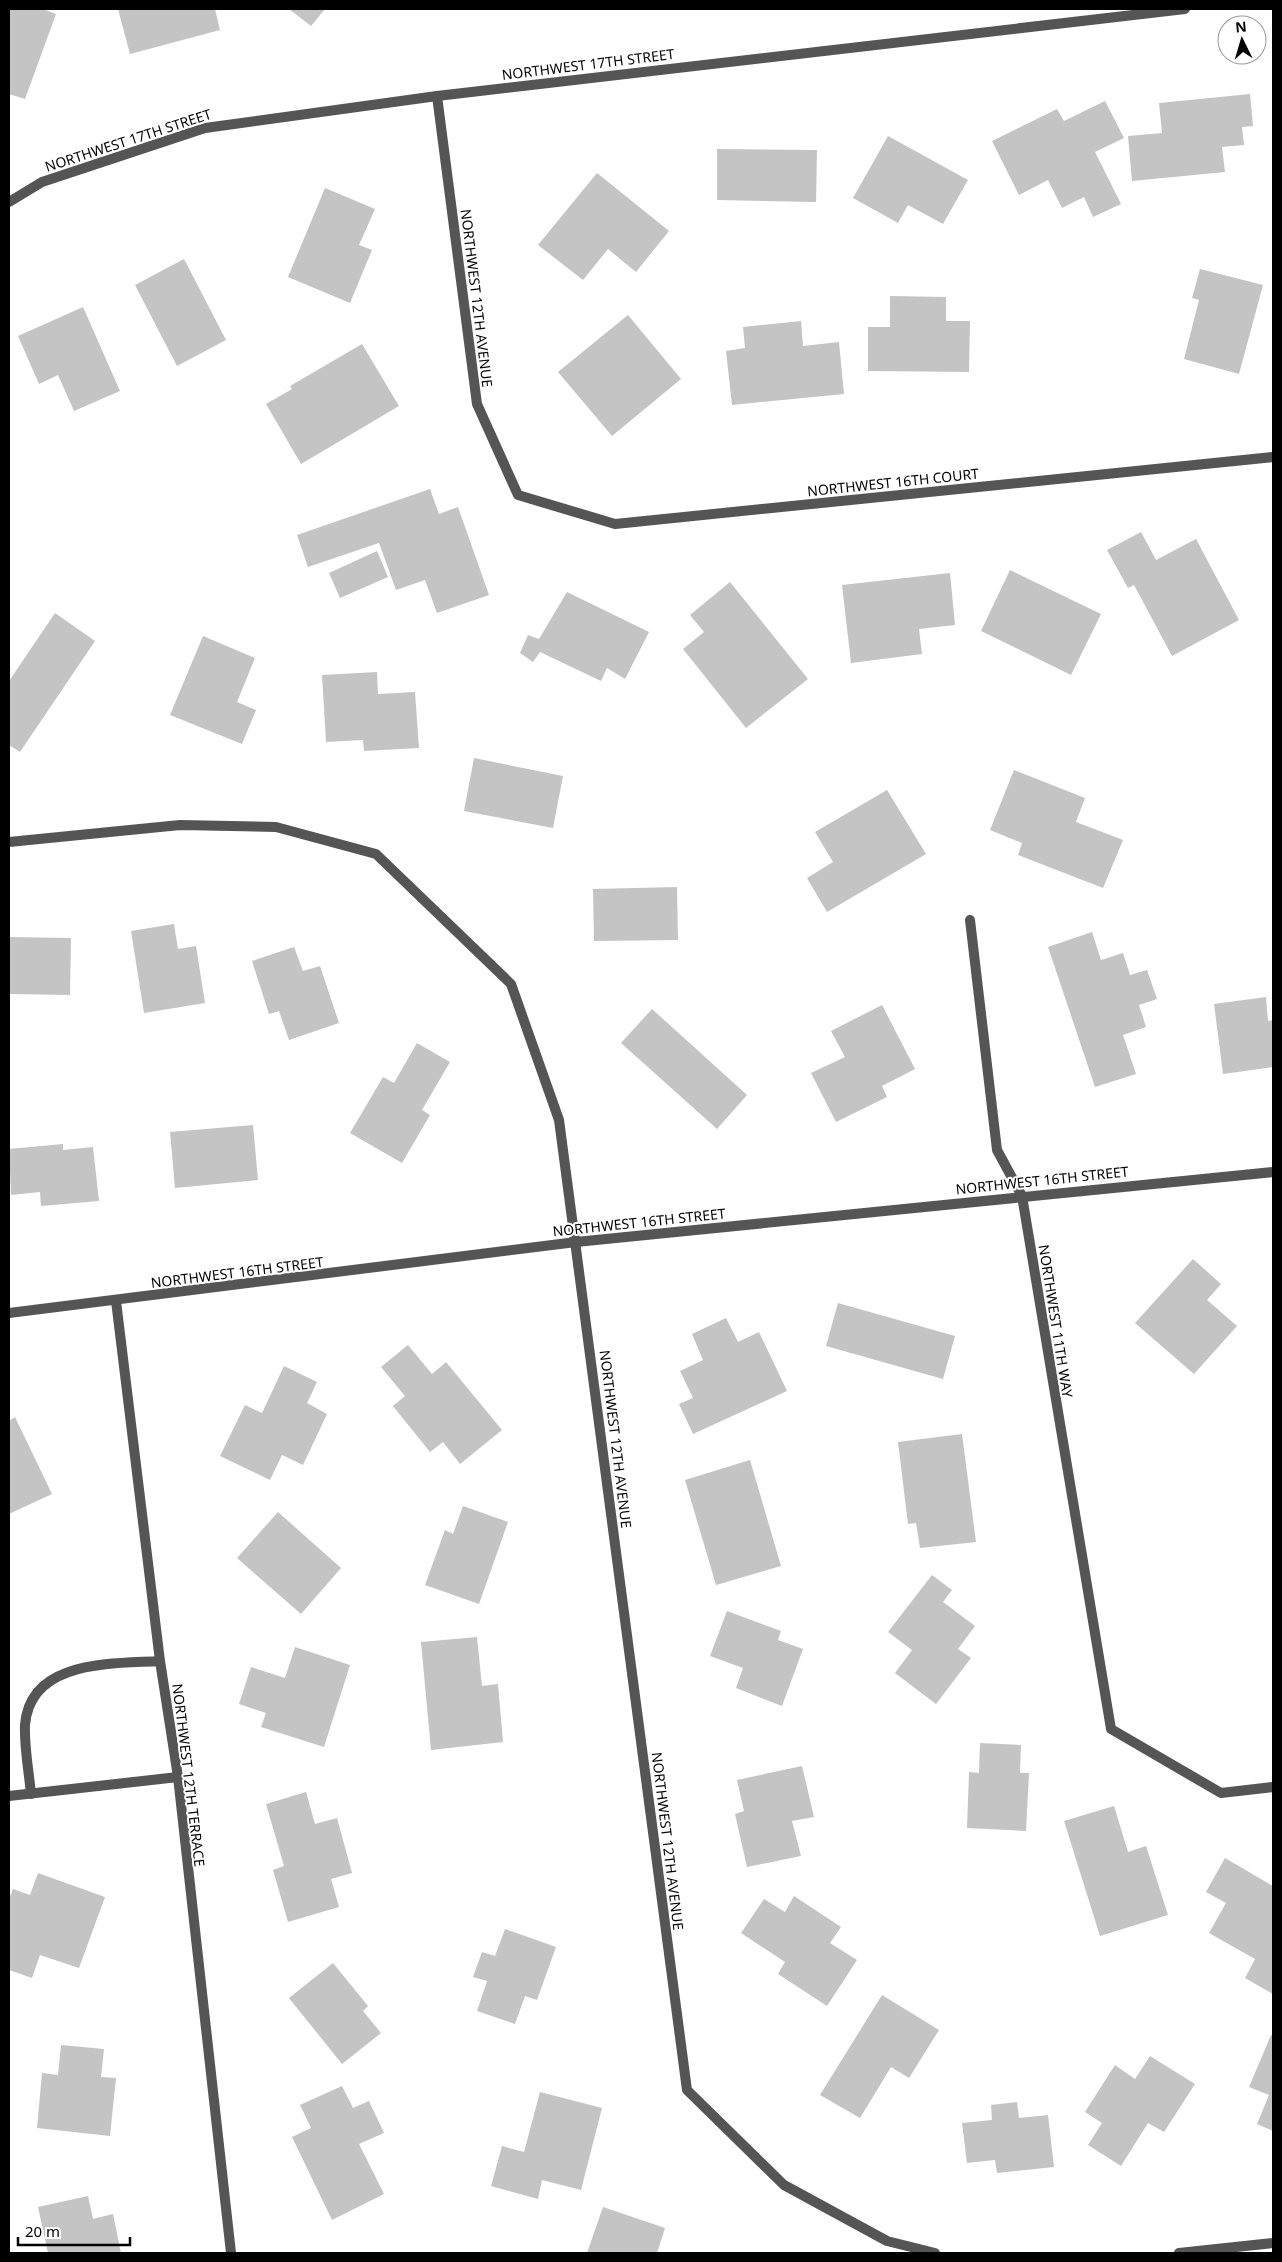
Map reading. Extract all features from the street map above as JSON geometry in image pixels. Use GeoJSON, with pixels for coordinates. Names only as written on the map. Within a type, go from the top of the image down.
{"type":"FeatureCollection","features":[{"type":"Feature","properties":{"kind":"street","name":"NORTHWEST 17TH STREET"},"geometry":{"type":"LineString","coordinates":[[9,202],[42,182],[204,128],[437,96],[1185,9]]}},
{"type":"Feature","properties":{"kind":"street","name":"NORTHWEST 12TH AVENUE"},"geometry":{"type":"LineString","coordinates":[[437,96],[477,404],[518,495]]}},
{"type":"Feature","properties":{"kind":"street","name":"NORTHWEST 16TH COURT"},"geometry":{"type":"LineString","coordinates":[[518,495],[615,524],[1273,457]]}},
{"type":"Feature","properties":{"kind":"street","name":"NORTHWEST 12TH AVENUE"},"geometry":{"type":"LineString","coordinates":[[9,842],[180,824],[276,827],[376,854],[511,984],[560,1120],[687,2090],[784,2185],[887,2241],[935,2253]]}},
{"type":"Feature","properties":{"kind":"street","name":"NORTHWEST 11TH WAY"},"geometry":{"type":"LineString","coordinates":[[970,920],[997,1150],[1022,1196],[1111,1729],[1221,1793],[1273,1787]]}},
{"type":"Feature","properties":{"kind":"street","name":"NORTHWEST 16TH STREET"},"geometry":{"type":"LineString","coordinates":[[9,1313],[576,1242],[1273,1172]]}},
{"type":"Feature","properties":{"kind":"street","name":"NORTHWEST 12TH TERRACE"},"geometry":{"type":"LineString","coordinates":[[116,1301],[160,1661],[178,1777],[231,2253]]}},
{"type":"Feature","properties":{"kind":"street"},"geometry":{"type":"LineString","coordinates":[[31,1794],[25,1724],[31,1704],[44,1686],[65,1672],[88,1666],[160,1661]]}},
{"type":"Feature","properties":{"kind":"street"},"geometry":{"type":"LineString","coordinates":[[9,1796],[178,1777]]}},
{"type":"Feature","properties":{"kind":"street"},"geometry":{"type":"LineString","coordinates":[[1179,2253],[1273,2243]]}},
{"type":"Feature","properties":{"kind":"building"},"geometry":{"type":"Polygon","coordinates":[[[9,9],[43,9],[56,14],[25,99],[9,94],[9,9]]]}},
{"type":"Feature","properties":{"kind":"building"},"geometry":{"type":"Polygon","coordinates":[[[118,9],[215,9],[220,30],[130,54],[118,9]]]}},
{"type":"Feature","properties":{"kind":"building"},"geometry":{"type":"Polygon","coordinates":[[[289,9],[325,9],[311,26],[289,9]]]}},
{"type":"Feature","properties":{"kind":"building"},"geometry":{"type":"Polygon","coordinates":[[[1250,94],[1253,126],[1242,127],[1244,145],[1222,147],[1225,172],[1132,181],[1128,136],[1162,133],[1159,103],[1250,94]]]}},
{"type":"Feature","properties":{"kind":"building"},"geometry":{"type":"Polygon","coordinates":[[[1105,101],[1124,138],[1095,152],[1121,204],[1093,217],[1084,197],[1062,208],[1048,180],[1019,195],[992,141],[1057,109],[1064,121],[1105,101]]]}},
{"type":"Feature","properties":{"kind":"building"},"geometry":{"type":"Polygon","coordinates":[[[888,136],[968,180],[943,224],[908,205],[898,223],[853,198],[888,136]]]}},
{"type":"Feature","properties":{"kind":"building"},"geometry":{"type":"Polygon","coordinates":[[[717,149],[817,150],[816,202],[717,200],[717,149]]]}},
{"type":"Feature","properties":{"kind":"building"},"geometry":{"type":"Polygon","coordinates":[[[597,173],[669,231],[636,272],[608,249],[583,280],[538,245],[597,173]]]}},
{"type":"Feature","properties":{"kind":"building"},"geometry":{"type":"Polygon","coordinates":[[[325,188],[375,209],[359,245],[372,250],[350,303],[288,277],[325,188]]]}},
{"type":"Feature","properties":{"kind":"building"},"geometry":{"type":"Polygon","coordinates":[[[184,259],[226,340],[177,366],[135,285],[184,259]]]}},
{"type":"Feature","properties":{"kind":"building"},"geometry":{"type":"Polygon","coordinates":[[[1200,269],[1263,285],[1239,374],[1184,359],[1199,300],[1192,298],[1200,269]]]}},
{"type":"Feature","properties":{"kind":"building"},"geometry":{"type":"Polygon","coordinates":[[[890,296],[946,297],[946,321],[970,321],[969,372],[868,371],[868,327],[890,327],[890,296]]]}},
{"type":"Feature","properties":{"kind":"building"},"geometry":{"type":"Polygon","coordinates":[[[83,307],[120,391],[74,411],[58,375],[39,384],[18,336],[83,307]]]}},
{"type":"Feature","properties":{"kind":"building"},"geometry":{"type":"Polygon","coordinates":[[[628,315],[681,379],[612,436],[558,372],[628,315]]]}},
{"type":"Feature","properties":{"kind":"building"},"geometry":{"type":"Polygon","coordinates":[[[801,321],[803,346],[839,342],[844,394],[732,405],[726,351],[745,348],[743,327],[801,321]]]}},
{"type":"Feature","properties":{"kind":"building"},"geometry":{"type":"Polygon","coordinates":[[[362,344],[399,406],[301,464],[266,404],[292,389],[290,386],[362,344]]]}},
{"type":"Feature","properties":{"kind":"building"},"geometry":{"type":"Polygon","coordinates":[[[430,489],[439,514],[458,507],[489,595],[437,613],[425,580],[396,590],[379,543],[308,567],[297,535],[430,489]]]}},
{"type":"Feature","properties":{"kind":"building"},"geometry":{"type":"Polygon","coordinates":[[[1141,532],[1156,560],[1196,539],[1239,620],[1172,656],[1134,585],[1128,588],[1107,550],[1141,532]]]}},
{"type":"Feature","properties":{"kind":"building"},"geometry":{"type":"Polygon","coordinates":[[[377,551],[388,577],[340,598],[329,573],[377,551]]]}},
{"type":"Feature","properties":{"kind":"building"},"geometry":{"type":"Polygon","coordinates":[[[1010,570],[1101,614],[1071,675],[981,631],[1010,570]]]}},
{"type":"Feature","properties":{"kind":"building"},"geometry":{"type":"Polygon","coordinates":[[[950,573],[955,625],[919,629],[922,654],[851,663],[842,585],[950,573]]]}},
{"type":"Feature","properties":{"kind":"building"},"geometry":{"type":"Polygon","coordinates":[[[730,582],[808,679],[746,728],[683,649],[704,632],[690,615],[730,582]]]}},
{"type":"Feature","properties":{"kind":"building"},"geometry":{"type":"Polygon","coordinates":[[[567,592],[649,632],[625,679],[607,668],[601,681],[540,652],[533,662],[520,653],[528,635],[539,639],[567,592]]]}},
{"type":"Feature","properties":{"kind":"building"},"geometry":{"type":"Polygon","coordinates":[[[55,613],[95,641],[20,752],[9,745],[9,681],[55,613]]]}},
{"type":"Feature","properties":{"kind":"building"},"geometry":{"type":"Polygon","coordinates":[[[203,636],[255,658],[237,702],[256,710],[242,744],[170,715],[203,636]]]}},
{"type":"Feature","properties":{"kind":"building"},"geometry":{"type":"Polygon","coordinates":[[[377,672],[378,694],[415,692],[419,748],[364,751],[363,740],[326,742],[322,675],[377,672]]]}},
{"type":"Feature","properties":{"kind":"building"},"geometry":{"type":"Polygon","coordinates":[[[474,758],[563,776],[553,828],[464,811],[474,758]]]}},
{"type":"Feature","properties":{"kind":"building"},"geometry":{"type":"Polygon","coordinates":[[[1014,770],[1085,798],[1076,822],[1123,840],[1103,888],[1018,855],[1022,843],[990,830],[1014,770]]]}},
{"type":"Feature","properties":{"kind":"building"},"geometry":{"type":"Polygon","coordinates":[[[887,790],[926,854],[827,912],[807,878],[833,862],[815,832],[887,790]]]}},
{"type":"Feature","properties":{"kind":"building"},"geometry":{"type":"Polygon","coordinates":[[[677,887],[678,940],[594,941],[593,889],[677,887]]]}},
{"type":"Feature","properties":{"kind":"building"},"geometry":{"type":"Polygon","coordinates":[[[174,924],[178,949],[196,946],[205,1003],[144,1013],[131,931],[174,924]]]}},
{"type":"Feature","properties":{"kind":"building"},"geometry":{"type":"Polygon","coordinates":[[[1092,932],[1101,960],[1123,953],[1130,975],[1147,970],[1157,999],[1139,1005],[1146,1027],[1123,1035],[1136,1074],[1095,1087],[1048,947],[1092,932]]]}},
{"type":"Feature","properties":{"kind":"building"},"geometry":{"type":"Polygon","coordinates":[[[9,937],[71,938],[70,995],[9,994],[9,937]]]}},
{"type":"Feature","properties":{"kind":"building"},"geometry":{"type":"Polygon","coordinates":[[[294,947],[303,971],[320,966],[339,1023],[289,1040],[279,1011],[269,1014],[252,961],[294,947]]]}},
{"type":"Feature","properties":{"kind":"building"},"geometry":{"type":"Polygon","coordinates":[[[1266,997],[1268,1021],[1273,1020],[1273,1067],[1223,1074],[1214,1004],[1266,997]]]}},
{"type":"Feature","properties":{"kind":"building"},"geometry":{"type":"Polygon","coordinates":[[[882,1005],[915,1069],[882,1086],[887,1097],[836,1122],[811,1073],[845,1057],[831,1031],[882,1005]]]}},
{"type":"Feature","properties":{"kind":"building"},"geometry":{"type":"Polygon","coordinates":[[[652,1009],[747,1095],[717,1129],[621,1043],[652,1009]]]}},
{"type":"Feature","properties":{"kind":"building"},"geometry":{"type":"Polygon","coordinates":[[[417,1043],[450,1062],[422,1110],[430,1115],[402,1163],[350,1133],[383,1077],[394,1083],[417,1043]]]}},
{"type":"Feature","properties":{"kind":"building"},"geometry":{"type":"Polygon","coordinates":[[[253,1125],[258,1180],[175,1188],[170,1132],[253,1125]]]}},
{"type":"Feature","properties":{"kind":"building"},"geometry":{"type":"Polygon","coordinates":[[[63,1144],[63,1150],[93,1147],[99,1201],[41,1206],[40,1192],[11,1195],[9,1149],[63,1144]]]}},
{"type":"Feature","properties":{"kind":"building"},"geometry":{"type":"Polygon","coordinates":[[[1193,1259],[1221,1284],[1207,1300],[1237,1326],[1194,1374],[1135,1323],[1193,1259]]]}},
{"type":"Feature","properties":{"kind":"building"},"geometry":{"type":"Polygon","coordinates":[[[838,1303],[955,1336],[943,1379],[826,1346],[838,1303]]]}},
{"type":"Feature","properties":{"kind":"building"},"geometry":{"type":"Polygon","coordinates":[[[726,1318],[738,1342],[759,1332],[787,1391],[693,1434],[679,1404],[693,1398],[680,1371],[703,1360],[692,1334],[726,1318]]]}},
{"type":"Feature","properties":{"kind":"building"},"geometry":{"type":"Polygon","coordinates":[[[408,1345],[432,1374],[446,1362],[502,1430],[460,1464],[443,1442],[430,1452],[393,1406],[405,1396],[381,1367],[408,1345]]]}},
{"type":"Feature","properties":{"kind":"building"},"geometry":{"type":"Polygon","coordinates":[[[284,1366],[317,1382],[307,1403],[327,1414],[303,1465],[282,1455],[270,1480],[220,1456],[245,1405],[262,1413],[284,1366]]]}},
{"type":"Feature","properties":{"kind":"building"},"geometry":{"type":"Polygon","coordinates":[[[15,1417],[52,1494],[9,1514],[9,1421],[15,1417]]]}},
{"type":"Feature","properties":{"kind":"building"},"geometry":{"type":"Polygon","coordinates":[[[962,1434],[976,1542],[920,1548],[916,1523],[908,1524],[898,1442],[962,1434]]]}},
{"type":"Feature","properties":{"kind":"building"},"geometry":{"type":"Polygon","coordinates":[[[750,1460],[781,1566],[716,1585],[685,1480],[750,1460]]]}},
{"type":"Feature","properties":{"kind":"building"},"geometry":{"type":"Polygon","coordinates":[[[463,1506],[508,1522],[479,1604],[425,1585],[445,1530],[453,1534],[463,1506]]]}},
{"type":"Feature","properties":{"kind":"building"},"geometry":{"type":"Polygon","coordinates":[[[278,1512],[341,1568],[301,1614],[237,1558],[278,1512]]]}},
{"type":"Feature","properties":{"kind":"building"},"geometry":{"type":"Polygon","coordinates":[[[932,1575],[952,1590],[943,1602],[975,1626],[958,1649],[971,1658],[936,1704],[895,1673],[912,1650],[888,1632],[932,1575]]]}},
{"type":"Feature","properties":{"kind":"building"},"geometry":{"type":"Polygon","coordinates":[[[727,1611],[781,1631],[778,1640],[803,1649],[782,1706],[736,1688],[743,1668],[710,1656],[727,1611]]]}},
{"type":"Feature","properties":{"kind":"building"},"geometry":{"type":"Polygon","coordinates":[[[477,1637],[482,1686],[498,1684],[503,1742],[431,1750],[421,1642],[477,1637]]]}},
{"type":"Feature","properties":{"kind":"building"},"geometry":{"type":"Polygon","coordinates":[[[295,1647],[350,1665],[324,1747],[261,1727],[266,1713],[239,1704],[251,1667],[285,1678],[295,1647]]]}},
{"type":"Feature","properties":{"kind":"building"},"geometry":{"type":"Polygon","coordinates":[[[980,1743],[1021,1745],[1020,1773],[1029,1773],[1026,1831],[967,1828],[969,1772],[979,1773],[980,1743]]]}},
{"type":"Feature","properties":{"kind":"building"},"geometry":{"type":"Polygon","coordinates":[[[802,1766],[814,1817],[792,1821],[801,1856],[747,1867],[735,1814],[744,1811],[737,1780],[802,1766]]]}},
{"type":"Feature","properties":{"kind":"building"},"geometry":{"type":"Polygon","coordinates":[[[306,1792],[315,1824],[337,1818],[352,1873],[331,1879],[339,1907],[288,1922],[273,1870],[284,1866],[266,1804],[306,1792]]]}},
{"type":"Feature","properties":{"kind":"building"},"geometry":{"type":"Polygon","coordinates":[[[1114,1806],[1128,1852],[1146,1846],[1168,1915],[1100,1936],[1064,1821],[1114,1806]]]}},
{"type":"Feature","properties":{"kind":"building"},"geometry":{"type":"Polygon","coordinates":[[[1225,1858],[1273,1886],[1273,1994],[1245,1978],[1255,1959],[1209,1933],[1226,1903],[1206,1892],[1225,1858]]]}},
{"type":"Feature","properties":{"kind":"building"},"geometry":{"type":"Polygon","coordinates":[[[38,1873],[105,1897],[79,1968],[40,1955],[32,1978],[9,1970],[9,1899],[13,1889],[30,1895],[38,1873]]]}},
{"type":"Feature","properties":{"kind":"building"},"geometry":{"type":"Polygon","coordinates":[[[794,1896],[841,1927],[830,1943],[857,1960],[827,2006],[778,1974],[785,1962],[741,1933],[764,1899],[785,1912],[794,1896]]]}},
{"type":"Feature","properties":{"kind":"building"},"geometry":{"type":"Polygon","coordinates":[[[505,1929],[556,1947],[537,2000],[525,1996],[515,2024],[477,2011],[487,1981],[473,1977],[482,1952],[495,1956],[505,1929]]]}},
{"type":"Feature","properties":{"kind":"building"},"geometry":{"type":"Polygon","coordinates":[[[333,1963],[368,2006],[363,2011],[381,2033],[342,2064],[289,1998],[333,1963]]]}},
{"type":"Feature","properties":{"kind":"building"},"geometry":{"type":"Polygon","coordinates":[[[882,1995],[939,2030],[909,2078],[891,2067],[860,2118],[820,2095],[882,1995]]]}},
{"type":"Feature","properties":{"kind":"building"},"geometry":{"type":"Polygon","coordinates":[[[1271,2035],[1273,2036],[1273,2131],[1257,2124],[1269,2095],[1249,2087],[1271,2035]]]}},
{"type":"Feature","properties":{"kind":"building"},"geometry":{"type":"Polygon","coordinates":[[[61,2045],[104,2049],[101,2077],[116,2078],[110,2136],[37,2128],[42,2073],[58,2075],[61,2045]]]}},
{"type":"Feature","properties":{"kind":"building"},"geometry":{"type":"Polygon","coordinates":[[[1150,2056],[1195,2084],[1164,2132],[1148,2123],[1121,2166],[1088,2145],[1102,2123],[1085,2112],[1115,2065],[1135,2079],[1150,2056]]]}},
{"type":"Feature","properties":{"kind":"building"},"geometry":{"type":"Polygon","coordinates":[[[342,2086],[353,2108],[369,2101],[384,2133],[359,2144],[384,2194],[332,2220],[292,2137],[311,2128],[300,2105],[342,2086]]]}},
{"type":"Feature","properties":{"kind":"building"},"geometry":{"type":"Polygon","coordinates":[[[540,2092],[602,2108],[581,2190],[542,2180],[538,2199],[491,2186],[502,2146],[524,2152],[540,2092]]]}},
{"type":"Feature","properties":{"kind":"building"},"geometry":{"type":"Polygon","coordinates":[[[1017,2102],[1019,2118],[1048,2115],[1054,2167],[997,2173],[995,2160],[967,2163],[962,2123],[992,2120],[991,2105],[1017,2102]]]}},
{"type":"Feature","properties":{"kind":"building"},"geometry":{"type":"Polygon","coordinates":[[[88,2196],[93,2219],[113,2214],[121,2253],[48,2253],[38,2207],[88,2196]]]}},
{"type":"Feature","properties":{"kind":"building"},"geometry":{"type":"Polygon","coordinates":[[[603,2207],[665,2228],[657,2253],[587,2253],[603,2207]]]}}]}
